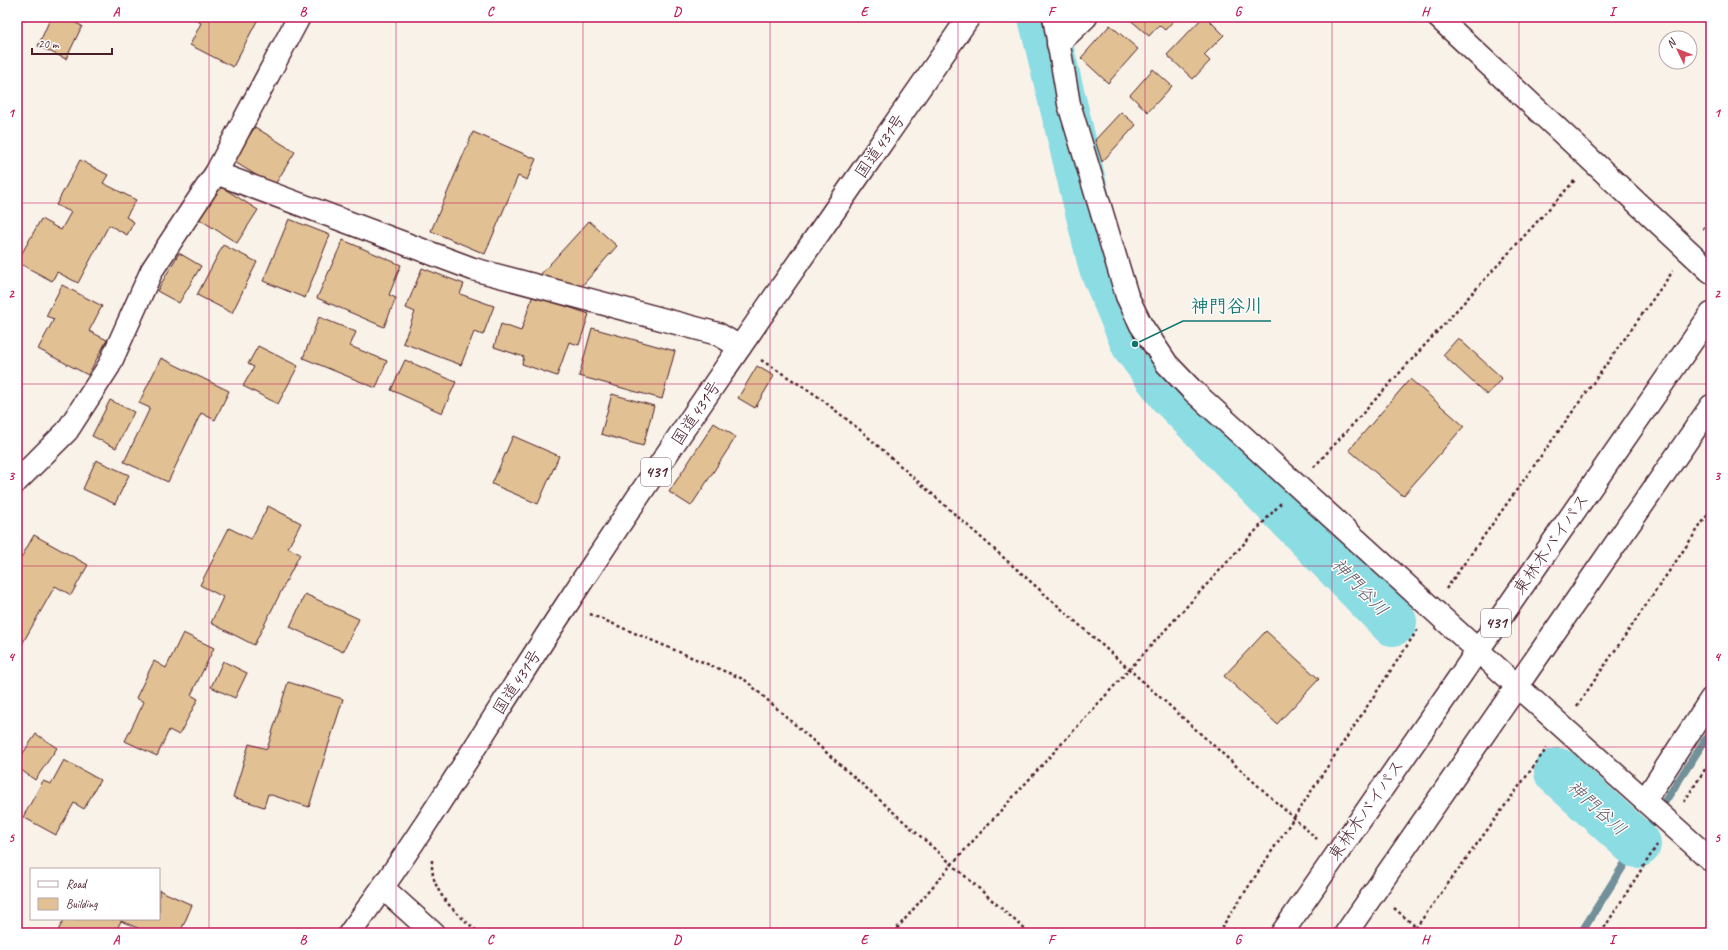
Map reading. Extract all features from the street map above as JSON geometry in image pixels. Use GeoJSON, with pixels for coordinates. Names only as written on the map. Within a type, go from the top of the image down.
{"type":"FeatureCollection","features":[{"type":"Feature","properties":{"kind":"main road"},"geometry":{"type":"LineString","coordinates":[[17,481],[66,431],[105,372],[152,270],[216,172],[299,17]]}},
{"type":"Feature","properties":{"kind":"main road","name":"国道431号"},"geometry":{"type":"LineString","coordinates":[[350,933],[383,888],[507,699],[567,604],[740,348],[969,17]]}},
{"type":"Feature","properties":{"kind":"main road"},"geometry":{"type":"LineString","coordinates":[[1054,17],[1069,104],[1128,296],[1141,325],[1167,364],[1191,389],[1297,486],[1711,860]]}},
{"type":"Feature","properties":{"kind":"main road"},"geometry":{"type":"LineString","coordinates":[[1058,44],[1086,17]]}},
{"type":"Feature","properties":{"kind":"main road"},"geometry":{"type":"LineString","coordinates":[[1438,17],[1711,272]]}},
{"type":"Feature","properties":{"kind":"main road"},"geometry":{"type":"LineString","coordinates":[[216,172],[473,269],[718,334],[740,348]]}},
{"type":"Feature","properties":{"kind":"main road","name":"東林木バイパス"},"geometry":{"type":"LineString","coordinates":[[1282,933],[1711,314]]}},
{"type":"Feature","properties":{"kind":"main road"},"geometry":{"type":"LineString","coordinates":[[1346,933],[1711,406]]}},
{"type":"Feature","properties":{"kind":"main road"},"geometry":{"type":"LineString","coordinates":[[1645,800],[1711,699]]}},
{"type":"Feature","properties":{"kind":"main road"},"geometry":{"type":"LineString","coordinates":[[383,888],[433,933]]}},
{"type":"Feature","properties":{"kind":"path"},"geometry":{"type":"LineString","coordinates":[[893,933],[952,864],[1592,161]]}},
{"type":"Feature","properties":{"kind":"path"},"geometry":{"type":"LineString","coordinates":[[1218,933],[1432,608],[1711,217]]}},
{"type":"Feature","properties":{"kind":"path"},"geometry":{"type":"LineString","coordinates":[[740,348],[816,395],[859,429],[1130,670],[1335,856]]}},
{"type":"Feature","properties":{"kind":"path"},"geometry":{"type":"LineString","coordinates":[[567,604],[745,680],[1029,933]]}},
{"type":"Feature","properties":{"kind":"path"},"geometry":{"type":"LineString","coordinates":[[435,855],[432,861],[436,887],[450,907],[479,933]]}},
{"type":"Feature","properties":{"kind":"path"},"geometry":{"type":"LineString","coordinates":[[1374,892],[1423,933]]}},
{"type":"Feature","properties":{"kind":"building"},"geometry":{"type":"Polygon","coordinates":[[[51,17],[63,17],[82,26],[66,59],[38,46],[51,17]]]}},
{"type":"Feature","properties":{"kind":"building"},"geometry":{"type":"Polygon","coordinates":[[[191,17],[259,17],[233,67],[190,45],[201,23],[191,17]]]}},
{"type":"Feature","properties":{"kind":"building"},"geometry":{"type":"Polygon","coordinates":[[[1127,17],[1177,17],[1165,30],[1159,25],[1149,36],[1127,17]]]}},
{"type":"Feature","properties":{"kind":"building"},"geometry":{"type":"Polygon","coordinates":[[[1203,17],[1206,17],[1224,35],[1204,55],[1210,61],[1193,79],[1167,55],[1203,17]]]}},
{"type":"Feature","properties":{"kind":"building"},"geometry":{"type":"Polygon","coordinates":[[[1110,25],[1138,49],[1108,83],[1081,58],[1110,25]]]}},
{"type":"Feature","properties":{"kind":"building"},"geometry":{"type":"Polygon","coordinates":[[[1153,69],[1172,86],[1148,112],[1130,95],[1153,69]]]}},
{"type":"Feature","properties":{"kind":"building"},"geometry":{"type":"Polygon","coordinates":[[[1121,112],[1136,125],[1102,162],[1095,140],[1121,112]]]}},
{"type":"Feature","properties":{"kind":"building"},"geometry":{"type":"Polygon","coordinates":[[[255,127],[295,152],[274,186],[233,161],[255,127]]]}},
{"type":"Feature","properties":{"kind":"building"},"geometry":{"type":"Polygon","coordinates":[[[473,132],[536,159],[527,180],[518,176],[485,254],[431,231],[473,132]]]}},
{"type":"Feature","properties":{"kind":"building"},"geometry":{"type":"Polygon","coordinates":[[[80,160],[108,175],[103,183],[136,200],[126,217],[134,222],[127,235],[109,225],[78,283],[57,272],[52,281],[17,262],[41,219],[61,230],[71,212],[56,205],[80,160]]]}},
{"type":"Feature","properties":{"kind":"building"},"geometry":{"type":"Polygon","coordinates":[[[220,186],[258,210],[237,243],[199,219],[220,186]]]}},
{"type":"Feature","properties":{"kind":"building"},"geometry":{"type":"Polygon","coordinates":[[[289,219],[330,235],[305,298],[263,281],[289,219]]]}},
{"type":"Feature","properties":{"kind":"building"},"geometry":{"type":"Polygon","coordinates":[[[589,221],[617,246],[581,287],[540,275],[589,221]]]}},
{"type":"Feature","properties":{"kind":"building"},"geometry":{"type":"Polygon","coordinates":[[[343,240],[401,265],[389,295],[396,298],[384,327],[317,298],[343,240]]]}},
{"type":"Feature","properties":{"kind":"building"},"geometry":{"type":"Polygon","coordinates":[[[223,245],[257,262],[232,313],[197,295],[223,245]]]}},
{"type":"Feature","properties":{"kind":"building"},"geometry":{"type":"Polygon","coordinates":[[[179,253],[201,266],[179,303],[157,291],[179,253]]]}},
{"type":"Feature","properties":{"kind":"building"},"geometry":{"type":"Polygon","coordinates":[[[422,268],[464,284],[460,294],[494,306],[483,335],[474,332],[461,365],[403,343],[415,312],[406,308],[422,268]]]}},
{"type":"Feature","properties":{"kind":"building"},"geometry":{"type":"Polygon","coordinates":[[[62,285],[102,306],[89,331],[107,340],[88,375],[38,349],[54,319],[46,316],[62,285]]]}},
{"type":"Feature","properties":{"kind":"building"},"geometry":{"type":"Polygon","coordinates":[[[533,295],[589,314],[579,345],[569,342],[557,376],[522,364],[524,357],[494,347],[501,324],[521,331],[533,295]]]}},
{"type":"Feature","properties":{"kind":"building"},"geometry":{"type":"Polygon","coordinates":[[[319,317],[356,332],[350,346],[387,361],[376,388],[303,358],[319,317]]]}},
{"type":"Feature","properties":{"kind":"building"},"geometry":{"type":"Polygon","coordinates":[[[592,328],[675,351],[662,399],[579,376],[592,328]]]}},
{"type":"Feature","properties":{"kind":"building"},"geometry":{"type":"Polygon","coordinates":[[[1458,338],[1502,378],[1487,395],[1443,355],[1458,338]]]}},
{"type":"Feature","properties":{"kind":"building"},"geometry":{"type":"Polygon","coordinates":[[[258,346],[298,366],[278,404],[243,386],[254,367],[248,364],[258,346]]]}},
{"type":"Feature","properties":{"kind":"building"},"geometry":{"type":"Polygon","coordinates":[[[161,358],[229,391],[215,420],[201,413],[168,482],[124,462],[150,408],[139,403],[161,358]]]}},
{"type":"Feature","properties":{"kind":"building"},"geometry":{"type":"Polygon","coordinates":[[[405,360],[456,382],[442,413],[391,390],[405,360]]]}},
{"type":"Feature","properties":{"kind":"building"},"geometry":{"type":"Polygon","coordinates":[[[757,366],[774,376],[755,408],[738,398],[757,366]]]}},
{"type":"Feature","properties":{"kind":"building"},"geometry":{"type":"Polygon","coordinates":[[[1410,379],[1464,426],[1403,496],[1349,450],[1410,379]]]}},
{"type":"Feature","properties":{"kind":"building"},"geometry":{"type":"Polygon","coordinates":[[[612,394],[654,406],[643,446],[601,434],[612,394]]]}},
{"type":"Feature","properties":{"kind":"building"},"geometry":{"type":"Polygon","coordinates":[[[110,400],[134,412],[116,448],[92,436],[110,400]]]}},
{"type":"Feature","properties":{"kind":"building"},"geometry":{"type":"Polygon","coordinates":[[[714,423],[736,437],[691,506],[669,492],[714,423]]]}},
{"type":"Feature","properties":{"kind":"building"},"geometry":{"type":"Polygon","coordinates":[[[513,436],[559,456],[538,504],[492,484],[513,436]]]}},
{"type":"Feature","properties":{"kind":"building"},"geometry":{"type":"Polygon","coordinates":[[[96,460],[129,475],[115,504],[83,489],[96,460]]]}},
{"type":"Feature","properties":{"kind":"building"},"geometry":{"type":"Polygon","coordinates":[[[268,506],[301,523],[288,548],[300,554],[254,645],[211,623],[223,597],[200,585],[229,528],[251,539],[268,506]]]}},
{"type":"Feature","properties":{"kind":"building"},"geometry":{"type":"Polygon","coordinates":[[[34,535],[88,565],[71,595],[55,586],[17,653],[17,565],[34,535]]]}},
{"type":"Feature","properties":{"kind":"building"},"geometry":{"type":"Polygon","coordinates":[[[305,594],[359,619],[343,652],[290,627],[305,594]]]}},
{"type":"Feature","properties":{"kind":"building"},"geometry":{"type":"Polygon","coordinates":[[[1266,631],[1319,679],[1277,724],[1224,676],[1266,631]]]}},
{"type":"Feature","properties":{"kind":"building"},"geometry":{"type":"Polygon","coordinates":[[[183,633],[214,648],[191,695],[198,699],[179,735],[169,730],[157,756],[125,741],[144,702],[136,698],[154,661],[166,668],[183,633]]]}},
{"type":"Feature","properties":{"kind":"building"},"geometry":{"type":"Polygon","coordinates":[[[223,661],[247,673],[235,698],[211,687],[223,661]]]}},
{"type":"Feature","properties":{"kind":"building"},"geometry":{"type":"Polygon","coordinates":[[[288,682],[343,699],[309,807],[268,794],[264,807],[233,797],[249,744],[267,749],[288,682]]]}},
{"type":"Feature","properties":{"kind":"building"},"geometry":{"type":"Polygon","coordinates":[[[36,734],[57,748],[35,780],[17,767],[17,762],[36,734]]]}},
{"type":"Feature","properties":{"kind":"building"},"geometry":{"type":"Polygon","coordinates":[[[64,760],[100,780],[84,809],[74,803],[56,835],[23,817],[43,781],[51,784],[64,760]]]}},
{"type":"Feature","properties":{"kind":"building"},"geometry":{"type":"Polygon","coordinates":[[[160,890],[192,905],[180,933],[149,933],[121,921],[115,933],[57,933],[64,920],[160,920],[160,890]]]}},
{"type":"Feature","properties":{"kind":"waterway","name":"神門谷川"},"geometry":{"type":"LineString","coordinates":[[1042,17],[1102,265],[1135,344],[1171,393],[1393,622]]}},
{"type":"Feature","properties":{"kind":"waterway"},"geometry":{"type":"LineString","coordinates":[[1581,933],[1711,731]]}},
{"type":"Feature","properties":{"kind":"waterway","name":"神門谷川"},"geometry":{"type":"LineString","coordinates":[[1558,772],[1637,844]]}},
{"type":"Feature","properties":{"kind":"place","name":"神門谷川"},"geometry":{"type":"Point","coordinates":[1135,344]}}]}
